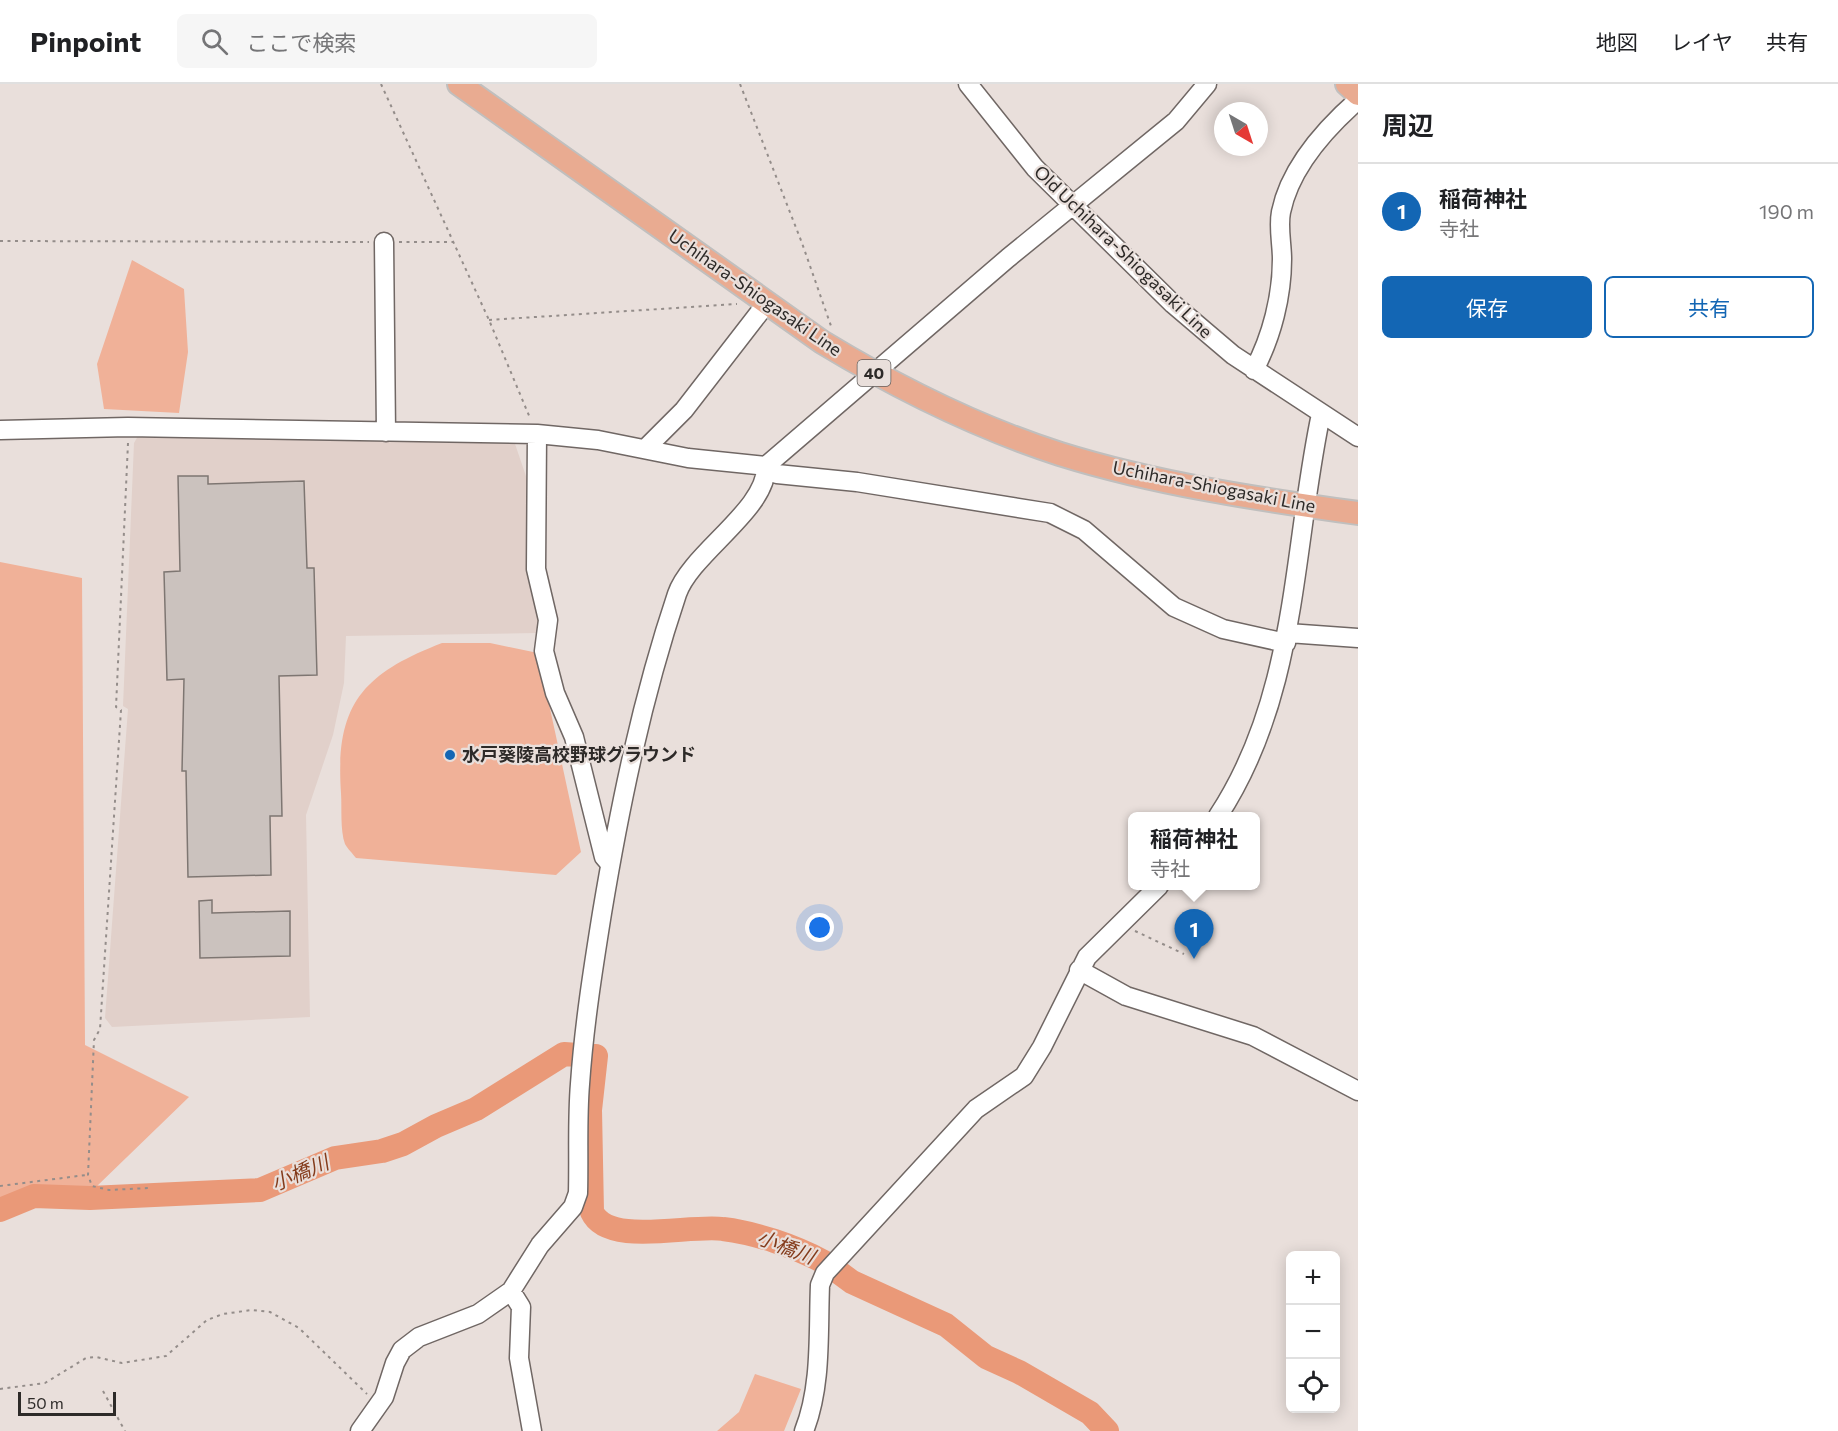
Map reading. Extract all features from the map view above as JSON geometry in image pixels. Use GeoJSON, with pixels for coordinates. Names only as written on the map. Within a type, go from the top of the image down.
{"type":"FeatureCollection","features":[{"type":"Feature","properties":{"kind":"main road","name":"Uchihara-Shiogasaki Line"},"geometry":{"type":"LineString","coordinates":[[459,84],[822,342],[875,374],[972,421],[1059,453],[1159,480],[1358,513]]}},
{"type":"Feature","properties":{"kind":"main road"},"geometry":{"type":"LineString","coordinates":[[1347,84],[1358,94]]}},
{"type":"Feature","properties":{"kind":"street","name":"Old Uchihara-Shiogasaki Line"},"geometry":{"type":"LineString","coordinates":[[968,84],[1008,136],[1070,206],[1173,304],[1254,370],[1357,437]]}},
{"type":"Feature","properties":{"kind":"street"},"geometry":{"type":"LineString","coordinates":[[360,1431],[379,1407],[395,1363],[409,1344],[419,1337],[478,1314],[511,1291],[540,1245],[573,1207],[578,1193],[580,1086],[590,992],[610,864],[633,744],[678,591],[697,563],[746,510],[766,478],[766,466],[1070,206],[1176,122],[1207,84]]}},
{"type":"Feature","properties":{"kind":"street"},"geometry":{"type":"LineString","coordinates":[[1254,370],[1268,338],[1281,290],[1280,215],[1288,189],[1294,174],[1316,146],[1358,100]]}},
{"type":"Feature","properties":{"kind":"street"},"geometry":{"type":"LineString","coordinates":[[384,242],[386,432]]}},
{"type":"Feature","properties":{"kind":"street"},"geometry":{"type":"LineString","coordinates":[[645,449],[684,410],[758,298]]}},
{"type":"Feature","properties":{"kind":"street"},"geometry":{"type":"LineString","coordinates":[[1220,812],[1254,753],[1266,718],[1287,638],[1321,414]]}},
{"type":"Feature","properties":{"kind":"street"},"geometry":{"type":"LineString","coordinates":[[0,430],[128,427],[537,435],[598,440],[688,458],[766,466],[777,474],[857,482],[1035,509],[1058,515],[1084,530],[1174,607],[1223,629],[1287,638],[1358,638]]}},
{"type":"Feature","properties":{"kind":"street"},"geometry":{"type":"LineString","coordinates":[[537,435],[536,569],[548,620],[544,651],[555,693],[574,737],[604,857],[610,864]]}},
{"type":"Feature","properties":{"kind":"street"},"geometry":{"type":"LineString","coordinates":[[804,1431],[810,1416],[815,1388],[820,1285],[825,1273],[976,1109],[1024,1076],[1042,1047],[1087,957],[1154,890]]}},
{"type":"Feature","properties":{"kind":"street"},"geometry":{"type":"LineString","coordinates":[[1079,970],[1126,996],[1253,1036],[1358,1091]]}},
{"type":"Feature","properties":{"kind":"street"},"geometry":{"type":"LineString","coordinates":[[511,1291],[521,1307],[519,1351],[532,1431]]}},
{"type":"Feature","properties":{"kind":"path"},"geometry":{"type":"LineString","coordinates":[[381,84],[489,320],[537,435]]}},
{"type":"Feature","properties":{"kind":"path"},"geometry":{"type":"LineString","coordinates":[[740,84],[802,243],[831,326],[822,342]]}},
{"type":"Feature","properties":{"kind":"path"},"geometry":{"type":"LineString","coordinates":[[0,241],[453,242]]}},
{"type":"Feature","properties":{"kind":"path"},"geometry":{"type":"LineString","coordinates":[[489,320],[738,304],[758,298]]}},
{"type":"Feature","properties":{"kind":"path"},"geometry":{"type":"LineString","coordinates":[[128,427],[116,707],[121,710],[100,1029],[94,1040],[88,1175],[92,1186],[99,1190],[148,1188]]}},
{"type":"Feature","properties":{"kind":"path"},"geometry":{"type":"LineString","coordinates":[[1119,924],[1184,954]]}},
{"type":"Feature","properties":{"kind":"path"},"geometry":{"type":"LineString","coordinates":[[0,1186],[88,1175]]}},
{"type":"Feature","properties":{"kind":"path"},"geometry":{"type":"LineString","coordinates":[[0,1389],[45,1383],[86,1358],[122,1363],[166,1356],[207,1320],[223,1314],[252,1310],[270,1312],[300,1328],[379,1407]]}},
{"type":"Feature","properties":{"kind":"path"},"geometry":{"type":"LineString","coordinates":[[103,1391],[125,1431]]}},
{"type":"Feature","properties":{"kind":"shaded area"},"geometry":{"type":"Polygon","coordinates":[[[132,260],[184,289],[188,352],[179,413],[104,409],[97,364],[132,260]]]}},
{"type":"Feature","properties":{"kind":"shaded area"},"geometry":{"type":"Polygon","coordinates":[[[138,436],[513,438],[529,485],[539,614],[537,633],[346,636],[344,683],[333,735],[306,815],[310,1017],[112,1027],[105,1018],[128,709],[123,706],[134,443],[138,436]]]}},
{"type":"Feature","properties":{"kind":"shaded area"},"geometry":{"type":"Polygon","coordinates":[[[0,562],[82,578],[85,1045],[189,1097],[96,1187],[0,1205],[0,562]]]}},
{"type":"Feature","properties":{"kind":"shaded area","name":"水戸葵陵高校野球グラウンド"},"geometry":{"type":"Polygon","coordinates":[[[442,643],[490,643],[538,653],[581,852],[556,875],[356,858],[345,844],[342,826],[340,763],[343,737],[349,715],[359,697],[373,681],[392,667],[442,643]]]}},
{"type":"Feature","properties":{"kind":"shaded area"},"geometry":{"type":"Polygon","coordinates":[[[755,1374],[801,1389],[784,1431],[717,1431],[739,1412],[755,1374]]]}},
{"type":"Feature","properties":{"kind":"building"},"geometry":{"type":"Polygon","coordinates":[[[178,476],[208,476],[208,484],[304,481],[307,568],[314,568],[317,675],[279,676],[282,816],[270,816],[271,875],[188,877],[186,771],[182,771],[184,679],[167,680],[164,572],[180,571],[178,476]]]}},
{"type":"Feature","properties":{"kind":"building"},"geometry":{"type":"Polygon","coordinates":[[[212,900],[212,913],[290,911],[290,956],[200,958],[199,901],[212,900]]]}},
{"type":"Feature","properties":{"kind":"waterway","name":"小橋川"},"geometry":{"type":"LineString","coordinates":[[0,1210],[34,1196],[90,1198],[260,1190],[335,1158],[382,1151],[403,1144],[436,1126],[476,1109],[564,1054],[578,1055]]}},
{"type":"Feature","properties":{"kind":"waterway","name":"小橋川"},"geometry":{"type":"LineString","coordinates":[[593,1056],[596,1056],[590,1110],[592,1212],[601,1223],[615,1229],[632,1231],[709,1228],[736,1231],[775,1241],[824,1262]]}},
{"type":"Feature","properties":{"kind":"waterway","name":"小橋川"},"geometry":{"type":"LineString","coordinates":[[837,1271],[852,1282],[946,1325],[986,1357],[1019,1372],[1090,1413],[1107,1431]]}},
{"type":"Feature","properties":{"kind":"place","name":"水戸葵陵高校野球グラウンド"},"geometry":{"type":"Point","coordinates":[450,755]}},
{"type":"Feature","properties":{"kind":"place","name":"稲荷神社"},"geometry":{"type":"Point","coordinates":[1194,959]}}]}
